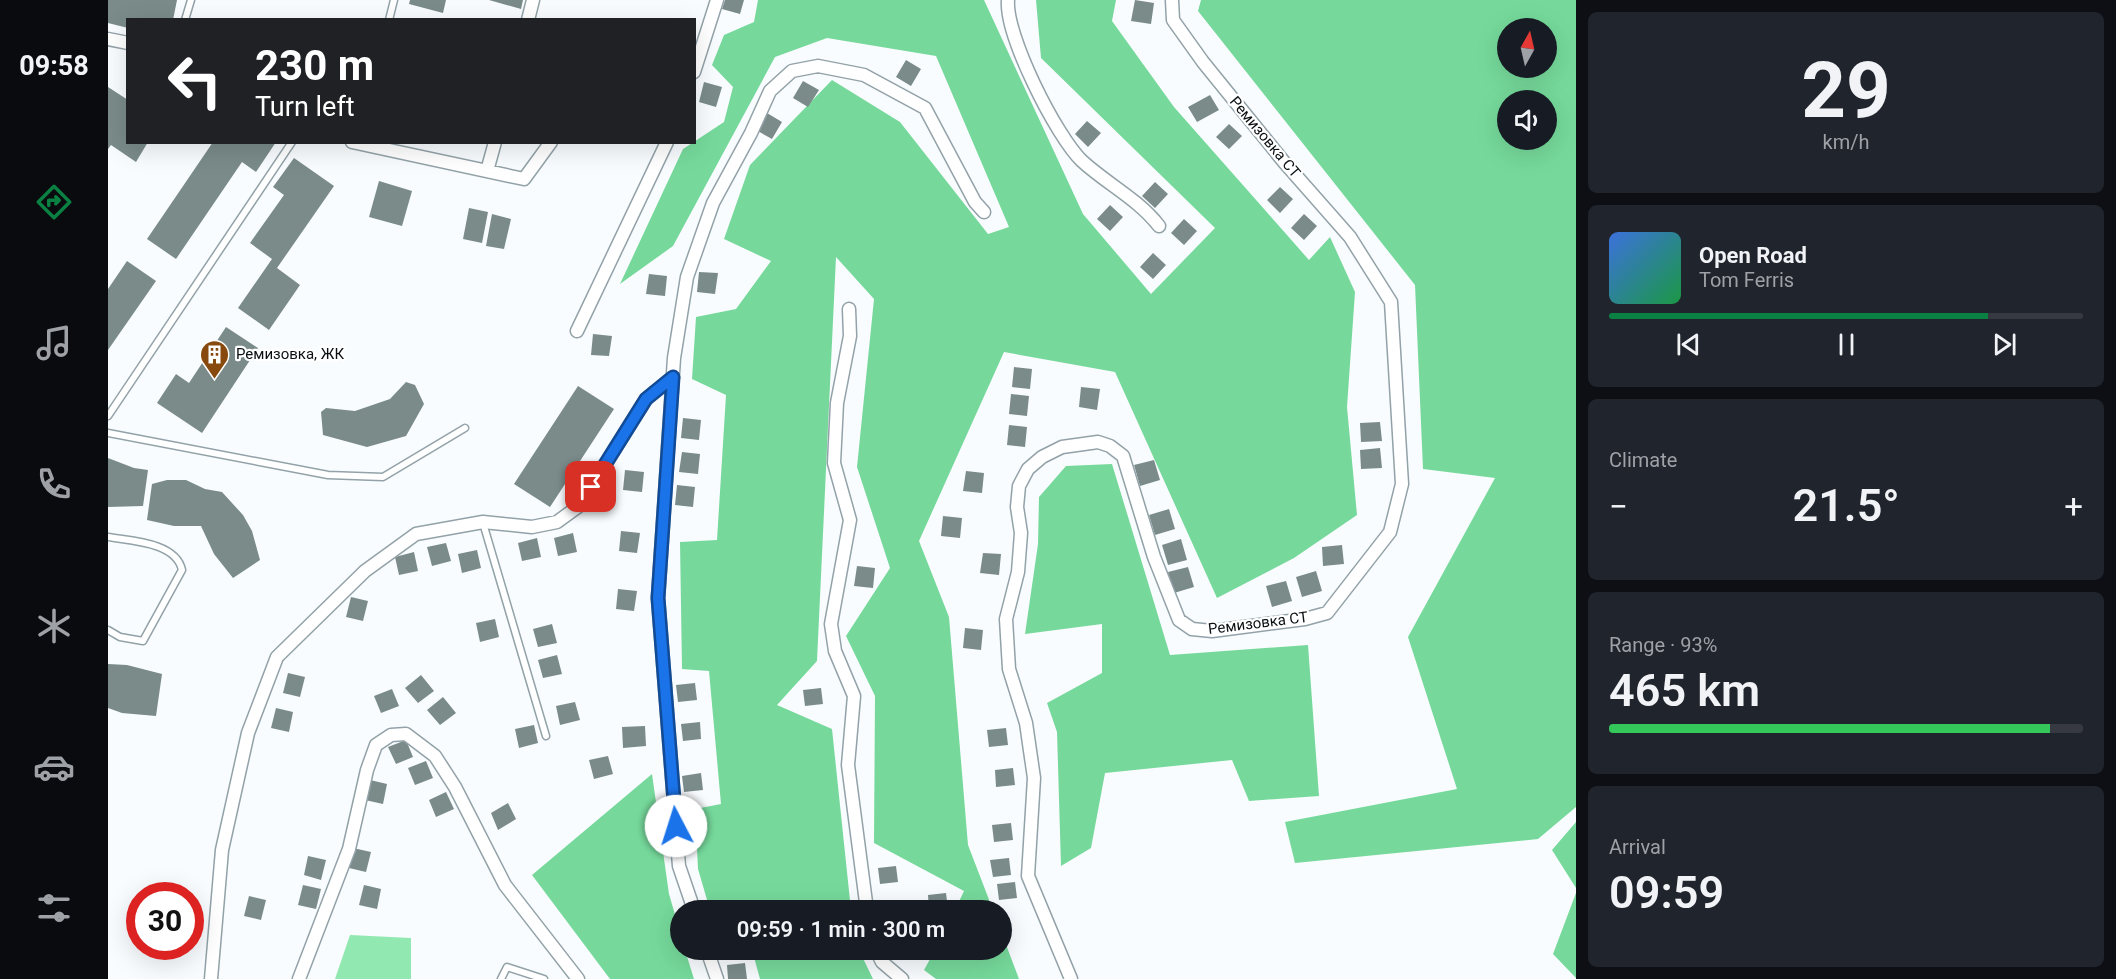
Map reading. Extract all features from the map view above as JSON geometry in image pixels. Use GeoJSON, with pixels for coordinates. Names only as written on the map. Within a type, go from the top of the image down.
{"type":"FeatureCollection","features":[{"type":"Feature","properties":{"kind":"street"},"geometry":{"type":"LineString","coordinates":[[528,18],[533,0]]}},
{"type":"Feature","properties":{"kind":"street"},"geometry":{"type":"LineString","coordinates":[[696,66],[717,0]]}},
{"type":"Feature","properties":{"kind":"street"},"geometry":{"type":"LineString","coordinates":[[1008,0],[1007,10],[1019,46],[1063,137],[1081,160],[1146,209],[1159,226]]}},
{"type":"Feature","properties":{"kind":"street","name":"Ремизовка СТ"},"geometry":{"type":"LineString","coordinates":[[1071,979],[1028,876],[1034,778],[1026,723],[1010,669],[1006,620],[1018,572],[1021,533],[1017,507],[1019,486],[1028,469],[1042,457],[1062,447],[1098,442],[1110,446],[1123,456],[1154,557],[1179,620],[1192,629],[1212,631],[1305,619],[1327,613],[1390,532],[1402,484],[1391,302],[1350,237],[1284,162],[1203,62],[1173,20],[1172,0]]}},
{"type":"Feature","properties":{"kind":"street"},"geometry":{"type":"LineString","coordinates":[[108,39],[126,43]]}},
{"type":"Feature","properties":{"kind":"street"},"geometry":{"type":"LineString","coordinates":[[691,900],[679,866],[658,598],[673,377],[687,277],[713,203],[751,133],[770,91],[792,71],[818,66],[864,75],[925,108],[975,202],[984,212]]}},
{"type":"Feature","properties":{"kind":"street"},"geometry":{"type":"LineString","coordinates":[[360,144],[524,179],[550,144]]}},
{"type":"Feature","properties":{"kind":"street"},"geometry":{"type":"LineString","coordinates":[[487,171],[494,144]]}},
{"type":"Feature","properties":{"kind":"street"},"geometry":{"type":"LineString","coordinates":[[577,331],[666,144]]}},
{"type":"Feature","properties":{"kind":"street"},"geometry":{"type":"LineString","coordinates":[[849,309],[850,336],[837,403],[834,463],[850,520],[831,624],[835,651],[854,696],[848,765],[866,900]]}},
{"type":"Feature","properties":{"kind":"street"},"geometry":{"type":"LineString","coordinates":[[211,979],[222,850],[248,733],[277,657],[365,571],[417,534],[483,522],[532,527],[556,522],[579,507],[646,399],[673,377]]}},
{"type":"Feature","properties":{"kind":"street"},"geometry":{"type":"LineString","coordinates":[[299,979],[349,849],[367,770],[376,745],[391,735],[406,734],[435,756],[455,787],[505,885],[576,979]]}},
{"type":"Feature","properties":{"kind":"street"},"geometry":{"type":"LineString","coordinates":[[710,960],[717,979]]}},
{"type":"Feature","properties":{"kind":"street"},"geometry":{"type":"LineString","coordinates":[[881,960],[902,979]]}},
{"type":"Feature","properties":{"kind":"lane"},"geometry":{"type":"LineString","coordinates":[[186,18],[191,0]]}},
{"type":"Feature","properties":{"kind":"lane"},"geometry":{"type":"LineString","coordinates":[[390,18],[394,0]]}},
{"type":"Feature","properties":{"kind":"lane"},"geometry":{"type":"LineString","coordinates":[[108,416],[291,144]]}},
{"type":"Feature","properties":{"kind":"lane"},"geometry":{"type":"LineString","coordinates":[[108,433],[328,475],[383,477],[465,428]]}},
{"type":"Feature","properties":{"kind":"lane"},"geometry":{"type":"LineString","coordinates":[[483,522],[546,736]]}},
{"type":"Feature","properties":{"kind":"lane"},"geometry":{"type":"LineString","coordinates":[[108,537],[147,544],[168,552],[180,562],[182,570],[143,642],[120,637],[108,630]]}},
{"type":"Feature","properties":{"kind":"lane"},"geometry":{"type":"LineString","coordinates":[[501,979],[507,967],[544,979]]}},
{"type":"Feature","properties":{"kind":"green space"},"geometry":{"type":"Polygon","coordinates":[[[758,0],[984,0],[1083,214],[1151,294],[1215,228],[1041,58],[1036,0],[1116,0],[1112,21],[1174,107],[1309,260],[1330,237],[1355,292],[1347,407],[1357,515],[1294,558],[1217,598],[1115,372],[1004,352],[919,541],[949,617],[968,845],[989,900],[960,900],[964,891],[874,843],[875,696],[846,636],[890,568],[857,467],[874,299],[836,257],[817,661],[777,705],[832,729],[850,900],[707,900],[698,869],[695,809],[721,804],[709,671],[682,669],[680,542],[717,540],[726,395],[692,379],[696,317],[736,309],[771,261],[724,239],[750,165],[832,80],[900,122],[988,234],[1009,227],[936,56],[827,38],[775,57],[673,246],[620,284],[683,149],[691,144],[696,144],[696,140],[724,122],[733,87],[712,65],[724,35],[754,22],[758,0]]]}},
{"type":"Feature","properties":{"kind":"green space"},"geometry":{"type":"Polygon","coordinates":[[[1201,0],[1576,0],[1576,807],[1538,839],[1295,863],[1285,822],[1457,789],[1408,637],[1495,478],[1423,469],[1415,285],[1198,11],[1201,0]]]}},
{"type":"Feature","properties":{"kind":"green space"},"geometry":{"type":"Polygon","coordinates":[[[1112,464],[1170,655],[1308,645],[1319,796],[1249,801],[1232,760],[1105,773],[1091,848],[1061,866],[1057,732],[1047,703],[1102,673],[1102,624],[1025,634],[1038,544],[1039,497],[1066,466],[1112,464]]]}},
{"type":"Feature","properties":{"kind":"green space"},"geometry":{"type":"Polygon","coordinates":[[[652,774],[671,900],[670,960],[688,960],[694,979],[610,979],[532,875],[652,774]]]}},
{"type":"Feature","properties":{"kind":"green space"},"geometry":{"type":"Polygon","coordinates":[[[1576,822],[1576,888],[1552,850],[1576,822]]]}},
{"type":"Feature","properties":{"kind":"green space"},"geometry":{"type":"Polygon","coordinates":[[[1576,893],[1576,978],[1553,954],[1576,893]]]}},
{"type":"Feature","properties":{"kind":"green space"},"geometry":{"type":"Polygon","coordinates":[[[350,935],[411,938],[411,979],[335,979],[350,935]]]}},
{"type":"Feature","properties":{"kind":"green space"},"geometry":{"type":"Polygon","coordinates":[[[755,960],[864,960],[873,979],[760,979],[755,960]]]}},
{"type":"Feature","properties":{"kind":"green space"},"geometry":{"type":"Polygon","coordinates":[[[930,960],[1012,960],[1019,979],[936,979],[924,970],[930,960]]]}},
{"type":"Feature","properties":{"kind":"building"},"geometry":{"type":"Polygon","coordinates":[[[108,0],[177,0],[173,18],[126,18],[126,28],[108,23],[108,0]]]}},
{"type":"Feature","properties":{"kind":"building"},"geometry":{"type":"Polygon","coordinates":[[[410,0],[446,0],[443,13],[409,4],[410,0]]]}},
{"type":"Feature","properties":{"kind":"building"},"geometry":{"type":"Polygon","coordinates":[[[489,0],[523,0],[521,9],[489,0]]]}},
{"type":"Feature","properties":{"kind":"building"},"geometry":{"type":"Polygon","coordinates":[[[725,0],[744,0],[740,14],[722,9],[725,0]]]}},
{"type":"Feature","properties":{"kind":"building"},"geometry":{"type":"Polygon","coordinates":[[[1135,0],[1154,3],[1151,24],[1131,21],[1135,0]]]}},
{"type":"Feature","properties":{"kind":"building"},"geometry":{"type":"Polygon","coordinates":[[[906,60],[921,69],[911,86],[896,77],[906,60]]]}},
{"type":"Feature","properties":{"kind":"building"},"geometry":{"type":"Polygon","coordinates":[[[803,81],[819,90],[808,107],[793,98],[803,81]]]}},
{"type":"Feature","properties":{"kind":"building"},"geometry":{"type":"Polygon","coordinates":[[[704,82],[722,87],[716,107],[699,102],[704,82]]]}},
{"type":"Feature","properties":{"kind":"building"},"geometry":{"type":"Polygon","coordinates":[[[108,87],[126,99],[126,144],[147,144],[136,162],[111,145],[108,149],[108,87]]]}},
{"type":"Feature","properties":{"kind":"building"},"geometry":{"type":"Polygon","coordinates":[[[1210,95],[1219,110],[1197,122],[1188,107],[1210,95]]]}},
{"type":"Feature","properties":{"kind":"building"},"geometry":{"type":"Polygon","coordinates":[[[767,113],[782,122],[772,139],[756,130],[767,113]]]}},
{"type":"Feature","properties":{"kind":"building"},"geometry":{"type":"Polygon","coordinates":[[[1087,121],[1101,133],[1088,147],[1075,134],[1087,121]]]}},
{"type":"Feature","properties":{"kind":"building"},"geometry":{"type":"Polygon","coordinates":[[[1229,124],[1242,136],[1229,149],[1216,137],[1229,124]]]}},
{"type":"Feature","properties":{"kind":"building"},"geometry":{"type":"Polygon","coordinates":[[[212,144],[275,144],[256,172],[242,162],[176,259],[147,239],[212,144]]]}},
{"type":"Feature","properties":{"kind":"building"},"geometry":{"type":"Polygon","coordinates":[[[294,158],[334,186],[277,268],[300,285],[269,330],[238,308],[272,259],[250,243],[284,195],[273,187],[294,158]]]}},
{"type":"Feature","properties":{"kind":"building"},"geometry":{"type":"Polygon","coordinates":[[[379,181],[412,191],[402,226],[369,217],[379,181]]]}},
{"type":"Feature","properties":{"kind":"building"},"geometry":{"type":"Polygon","coordinates":[[[1155,182],[1168,194],[1155,208],[1142,196],[1155,182]]]}},
{"type":"Feature","properties":{"kind":"building"},"geometry":{"type":"Polygon","coordinates":[[[1280,187],[1293,199],[1280,213],[1267,200],[1280,187]]]}},
{"type":"Feature","properties":{"kind":"building"},"geometry":{"type":"Polygon","coordinates":[[[1110,205],[1123,217],[1110,231],[1097,219],[1110,205]]]}},
{"type":"Feature","properties":{"kind":"building"},"geometry":{"type":"Polygon","coordinates":[[[469,208],[488,212],[482,243],[463,239],[469,208]]]}},
{"type":"Feature","properties":{"kind":"building"},"geometry":{"type":"Polygon","coordinates":[[[492,214],[511,219],[504,249],[486,246],[492,214]]]}},
{"type":"Feature","properties":{"kind":"building"},"geometry":{"type":"Polygon","coordinates":[[[1304,214],[1317,226],[1304,240],[1291,228],[1304,214]]]}},
{"type":"Feature","properties":{"kind":"building"},"geometry":{"type":"Polygon","coordinates":[[[1184,219],[1197,231],[1184,245],[1171,233],[1184,219]]]}},
{"type":"Feature","properties":{"kind":"building"},"geometry":{"type":"Polygon","coordinates":[[[1153,253],[1166,265],[1153,279],[1140,267],[1153,253]]]}},
{"type":"Feature","properties":{"kind":"building"},"geometry":{"type":"Polygon","coordinates":[[[127,261],[156,281],[108,350],[108,289],[127,261]]]}},
{"type":"Feature","properties":{"kind":"building"},"geometry":{"type":"Polygon","coordinates":[[[699,272],[718,273],[715,294],[697,292],[699,272]]]}},
{"type":"Feature","properties":{"kind":"building"},"geometry":{"type":"Polygon","coordinates":[[[649,274],[667,276],[665,296],[646,294],[649,274]]]}},
{"type":"Feature","properties":{"kind":"building","name":"Ремизовка, ЖК"},"geometry":{"type":"Polygon","coordinates":[[[226,327],[258,348],[202,433],[157,403],[176,374],[189,383],[226,327]]]}},
{"type":"Feature","properties":{"kind":"building"},"geometry":{"type":"Polygon","coordinates":[[[593,334],[612,336],[609,356],[591,355],[593,334]]]}},
{"type":"Feature","properties":{"kind":"building"},"geometry":{"type":"Polygon","coordinates":[[[1014,367],[1032,369],[1030,389],[1012,387],[1014,367]]]}},
{"type":"Feature","properties":{"kind":"building"},"geometry":{"type":"Polygon","coordinates":[[[406,382],[415,385],[424,404],[406,436],[367,447],[323,435],[321,412],[326,408],[355,411],[390,399],[406,382]]]}},
{"type":"Feature","properties":{"kind":"building"},"geometry":{"type":"Polygon","coordinates":[[[578,386],[614,409],[550,507],[514,484],[578,386]]]}},
{"type":"Feature","properties":{"kind":"building"},"geometry":{"type":"Polygon","coordinates":[[[1081,387],[1100,389],[1097,410],[1079,407],[1081,387]]]}},
{"type":"Feature","properties":{"kind":"building"},"geometry":{"type":"Polygon","coordinates":[[[1011,394],[1029,396],[1027,416],[1009,414],[1011,394]]]}},
{"type":"Feature","properties":{"kind":"building"},"geometry":{"type":"Polygon","coordinates":[[[683,418],[701,420],[699,440],[681,438],[683,418]]]}},
{"type":"Feature","properties":{"kind":"building"},"geometry":{"type":"Polygon","coordinates":[[[1380,422],[1382,441],[1361,442],[1360,423],[1380,422]]]}},
{"type":"Feature","properties":{"kind":"building"},"geometry":{"type":"Polygon","coordinates":[[[1009,425],[1027,427],[1025,447],[1007,445],[1009,425]]]}},
{"type":"Feature","properties":{"kind":"building"},"geometry":{"type":"Polygon","coordinates":[[[1380,448],[1382,468],[1361,469],[1360,450],[1380,448]]]}},
{"type":"Feature","properties":{"kind":"building"},"geometry":{"type":"Polygon","coordinates":[[[682,452],[700,454],[698,474],[679,472],[682,452]]]}},
{"type":"Feature","properties":{"kind":"building"},"geometry":{"type":"Polygon","coordinates":[[[108,458],[134,468],[148,470],[143,506],[108,507],[108,458]]]}},
{"type":"Feature","properties":{"kind":"building"},"geometry":{"type":"Polygon","coordinates":[[[1154,460],[1160,480],[1140,486],[1134,465],[1154,460]]]}},
{"type":"Feature","properties":{"kind":"building"},"geometry":{"type":"Polygon","coordinates":[[[625,470],[644,472],[642,492],[623,490],[625,470]]]}},
{"type":"Feature","properties":{"kind":"building"},"geometry":{"type":"Polygon","coordinates":[[[966,471],[984,473],[982,493],[963,491],[966,471]]]}},
{"type":"Feature","properties":{"kind":"building"},"geometry":{"type":"Polygon","coordinates":[[[167,480],[186,480],[205,489],[222,492],[243,515],[252,531],[260,560],[233,578],[214,554],[201,526],[174,526],[147,520],[152,484],[167,480]]]}},
{"type":"Feature","properties":{"kind":"building"},"geometry":{"type":"Polygon","coordinates":[[[677,485],[695,487],[693,507],[675,505],[677,485]]]}},
{"type":"Feature","properties":{"kind":"building"},"geometry":{"type":"Polygon","coordinates":[[[1169,509],[1175,529],[1155,535],[1149,515],[1169,509]]]}},
{"type":"Feature","properties":{"kind":"building"},"geometry":{"type":"Polygon","coordinates":[[[943,516],[962,518],[960,538],[941,536],[943,516]]]}},
{"type":"Feature","properties":{"kind":"building"},"geometry":{"type":"Polygon","coordinates":[[[621,531],[640,533],[637,553],[619,551],[621,531]]]}},
{"type":"Feature","properties":{"kind":"building"},"geometry":{"type":"Polygon","coordinates":[[[573,533],[577,552],[558,556],[554,538],[573,533]]]}},
{"type":"Feature","properties":{"kind":"building"},"geometry":{"type":"Polygon","coordinates":[[[537,538],[541,557],[522,561],[518,543],[537,538]]]}},
{"type":"Feature","properties":{"kind":"building"},"geometry":{"type":"Polygon","coordinates":[[[1181,539],[1187,560],[1168,565],[1162,545],[1181,539]]]}},
{"type":"Feature","properties":{"kind":"building"},"geometry":{"type":"Polygon","coordinates":[[[446,543],[451,561],[432,566],[427,547],[446,543]]]}},
{"type":"Feature","properties":{"kind":"building"},"geometry":{"type":"Polygon","coordinates":[[[1342,545],[1344,564],[1323,566],[1322,547],[1342,545]]]}},
{"type":"Feature","properties":{"kind":"building"},"geometry":{"type":"Polygon","coordinates":[[[477,550],[481,568],[462,573],[458,554],[477,550]]]}},
{"type":"Feature","properties":{"kind":"building"},"geometry":{"type":"Polygon","coordinates":[[[414,552],[418,571],[399,575],[395,557],[414,552]]]}},
{"type":"Feature","properties":{"kind":"building"},"geometry":{"type":"Polygon","coordinates":[[[983,553],[1001,554],[999,575],[980,573],[983,553]]]}},
{"type":"Feature","properties":{"kind":"building"},"geometry":{"type":"Polygon","coordinates":[[[857,566],[875,568],[873,588],[854,586],[857,566]]]}},
{"type":"Feature","properties":{"kind":"building"},"geometry":{"type":"Polygon","coordinates":[[[1188,567],[1194,587],[1174,593],[1168,572],[1188,567]]]}},
{"type":"Feature","properties":{"kind":"building"},"geometry":{"type":"Polygon","coordinates":[[[1316,571],[1322,591],[1302,597],[1296,577],[1316,571]]]}},
{"type":"Feature","properties":{"kind":"building"},"geometry":{"type":"Polygon","coordinates":[[[1286,581],[1292,601],[1272,607],[1266,586],[1286,581]]]}},
{"type":"Feature","properties":{"kind":"building"},"geometry":{"type":"Polygon","coordinates":[[[618,589],[637,591],[634,611],[616,609],[618,589]]]}},
{"type":"Feature","properties":{"kind":"building"},"geometry":{"type":"Polygon","coordinates":[[[351,597],[368,601],[363,621],[346,617],[351,597]]]}},
{"type":"Feature","properties":{"kind":"building"},"geometry":{"type":"Polygon","coordinates":[[[495,619],[499,637],[480,642],[476,623],[495,619]]]}},
{"type":"Feature","properties":{"kind":"building"},"geometry":{"type":"Polygon","coordinates":[[[552,624],[557,643],[538,647],[533,629],[552,624]]]}},
{"type":"Feature","properties":{"kind":"building"},"geometry":{"type":"Polygon","coordinates":[[[965,628],[983,630],[981,650],[963,648],[965,628]]]}},
{"type":"Feature","properties":{"kind":"building"},"geometry":{"type":"Polygon","coordinates":[[[557,655],[562,674],[543,678],[538,660],[557,655]]]}},
{"type":"Feature","properties":{"kind":"building"},"geometry":{"type":"Polygon","coordinates":[[[108,664],[127,665],[162,674],[156,716],[122,713],[108,708],[108,664]]]}},
{"type":"Feature","properties":{"kind":"building"},"geometry":{"type":"Polygon","coordinates":[[[288,673],[305,677],[300,697],[283,693],[288,673]]]}},
{"type":"Feature","properties":{"kind":"building"},"geometry":{"type":"Polygon","coordinates":[[[421,675],[434,691],[418,703],[405,688],[421,675]]]}},
{"type":"Feature","properties":{"kind":"building"},"geometry":{"type":"Polygon","coordinates":[[[695,683],[697,700],[678,702],[676,685],[695,683]]]}},
{"type":"Feature","properties":{"kind":"building"},"geometry":{"type":"Polygon","coordinates":[[[821,688],[823,704],[805,706],[803,690],[821,688]]]}},
{"type":"Feature","properties":{"kind":"building"},"geometry":{"type":"Polygon","coordinates":[[[392,689],[399,706],[381,713],[374,696],[392,689]]]}},
{"type":"Feature","properties":{"kind":"building"},"geometry":{"type":"Polygon","coordinates":[[[443,697],[456,713],[440,725],[427,710],[443,697]]]}},
{"type":"Feature","properties":{"kind":"building"},"geometry":{"type":"Polygon","coordinates":[[[575,702],[580,720],[560,725],[556,706],[575,702]]]}},
{"type":"Feature","properties":{"kind":"building"},"geometry":{"type":"Polygon","coordinates":[[[276,708],[293,712],[289,732],[271,728],[276,708]]]}},
{"type":"Feature","properties":{"kind":"building"},"geometry":{"type":"Polygon","coordinates":[[[700,722],[701,739],[683,741],[681,724],[700,722]]]}},
{"type":"Feature","properties":{"kind":"building"},"geometry":{"type":"Polygon","coordinates":[[[534,725],[538,743],[519,748],[515,729],[534,725]]]}},
{"type":"Feature","properties":{"kind":"building"},"geometry":{"type":"Polygon","coordinates":[[[645,726],[646,746],[623,748],[622,727],[645,726]]]}},
{"type":"Feature","properties":{"kind":"building"},"geometry":{"type":"Polygon","coordinates":[[[1006,728],[1008,745],[989,747],[987,730],[1006,728]]]}},
{"type":"Feature","properties":{"kind":"building"},"geometry":{"type":"Polygon","coordinates":[[[406,740],[413,757],[396,764],[388,747],[406,740]]]}},
{"type":"Feature","properties":{"kind":"building"},"geometry":{"type":"Polygon","coordinates":[[[608,756],[613,774],[594,779],[589,760],[608,756]]]}},
{"type":"Feature","properties":{"kind":"building"},"geometry":{"type":"Polygon","coordinates":[[[426,761],[433,778],[415,785],[408,768],[426,761]]]}},
{"type":"Feature","properties":{"kind":"building"},"geometry":{"type":"Polygon","coordinates":[[[1013,768],[1015,785],[996,787],[995,770],[1013,768]]]}},
{"type":"Feature","properties":{"kind":"building"},"geometry":{"type":"Polygon","coordinates":[[[701,773],[703,790],[684,792],[682,776],[701,773]]]}},
{"type":"Feature","properties":{"kind":"building"},"geometry":{"type":"Polygon","coordinates":[[[370,780],[387,784],[383,804],[365,800],[370,780]]]}},
{"type":"Feature","properties":{"kind":"building"},"geometry":{"type":"Polygon","coordinates":[[[446,792],[454,809],[436,817],[429,800],[446,792]]]}},
{"type":"Feature","properties":{"kind":"building"},"geometry":{"type":"Polygon","coordinates":[[[508,803],[516,819],[498,830],[491,813],[508,803]]]}},
{"type":"Feature","properties":{"kind":"building"},"geometry":{"type":"Polygon","coordinates":[[[1011,823],[1013,840],[994,842],[992,825],[1011,823]]]}},
{"type":"Feature","properties":{"kind":"building"},"geometry":{"type":"Polygon","coordinates":[[[353,848],[371,852],[366,872],[349,868],[353,848]]]}},
{"type":"Feature","properties":{"kind":"building"},"geometry":{"type":"Polygon","coordinates":[[[308,856],[326,860],[321,880],[304,875],[308,856]]]}},
{"type":"Feature","properties":{"kind":"building"},"geometry":{"type":"Polygon","coordinates":[[[1009,858],[1011,875],[993,877],[990,860],[1009,858]]]}},
{"type":"Feature","properties":{"kind":"building"},"geometry":{"type":"Polygon","coordinates":[[[896,866],[898,882],[880,884],[878,868],[896,866]]]}},
{"type":"Feature","properties":{"kind":"building"},"geometry":{"type":"Polygon","coordinates":[[[1015,882],[1017,898],[999,900],[997,884],[1015,882]]]}},
{"type":"Feature","properties":{"kind":"building"},"geometry":{"type":"Polygon","coordinates":[[[303,885],[321,889],[316,909],[298,905],[303,885]]]}},
{"type":"Feature","properties":{"kind":"building"},"geometry":{"type":"Polygon","coordinates":[[[364,885],[381,889],[377,909],[359,905],[364,885]]]}},
{"type":"Feature","properties":{"kind":"building"},"geometry":{"type":"Polygon","coordinates":[[[946,893],[947,900],[928,900],[928,895],[946,893]]]}},
{"type":"Feature","properties":{"kind":"building"},"geometry":{"type":"Polygon","coordinates":[[[249,896],[266,900],[261,920],[244,916],[249,896]]]}},
{"type":"Feature","properties":{"kind":"building"},"geometry":{"type":"Polygon","coordinates":[[[745,963],[747,979],[728,979],[727,965],[745,963]]]}},
{"type":"Feature","properties":{"kind":"place","name":"Ремизовка, ЖК"},"geometry":{"type":"Point","coordinates":[215,380]}},
{"type":"Feature","properties":{"kind":"route"},"geometry":{"type":"LineString","coordinates":[[591,487],[646,399],[673,377],[658,598],[676,826]]}}]}
